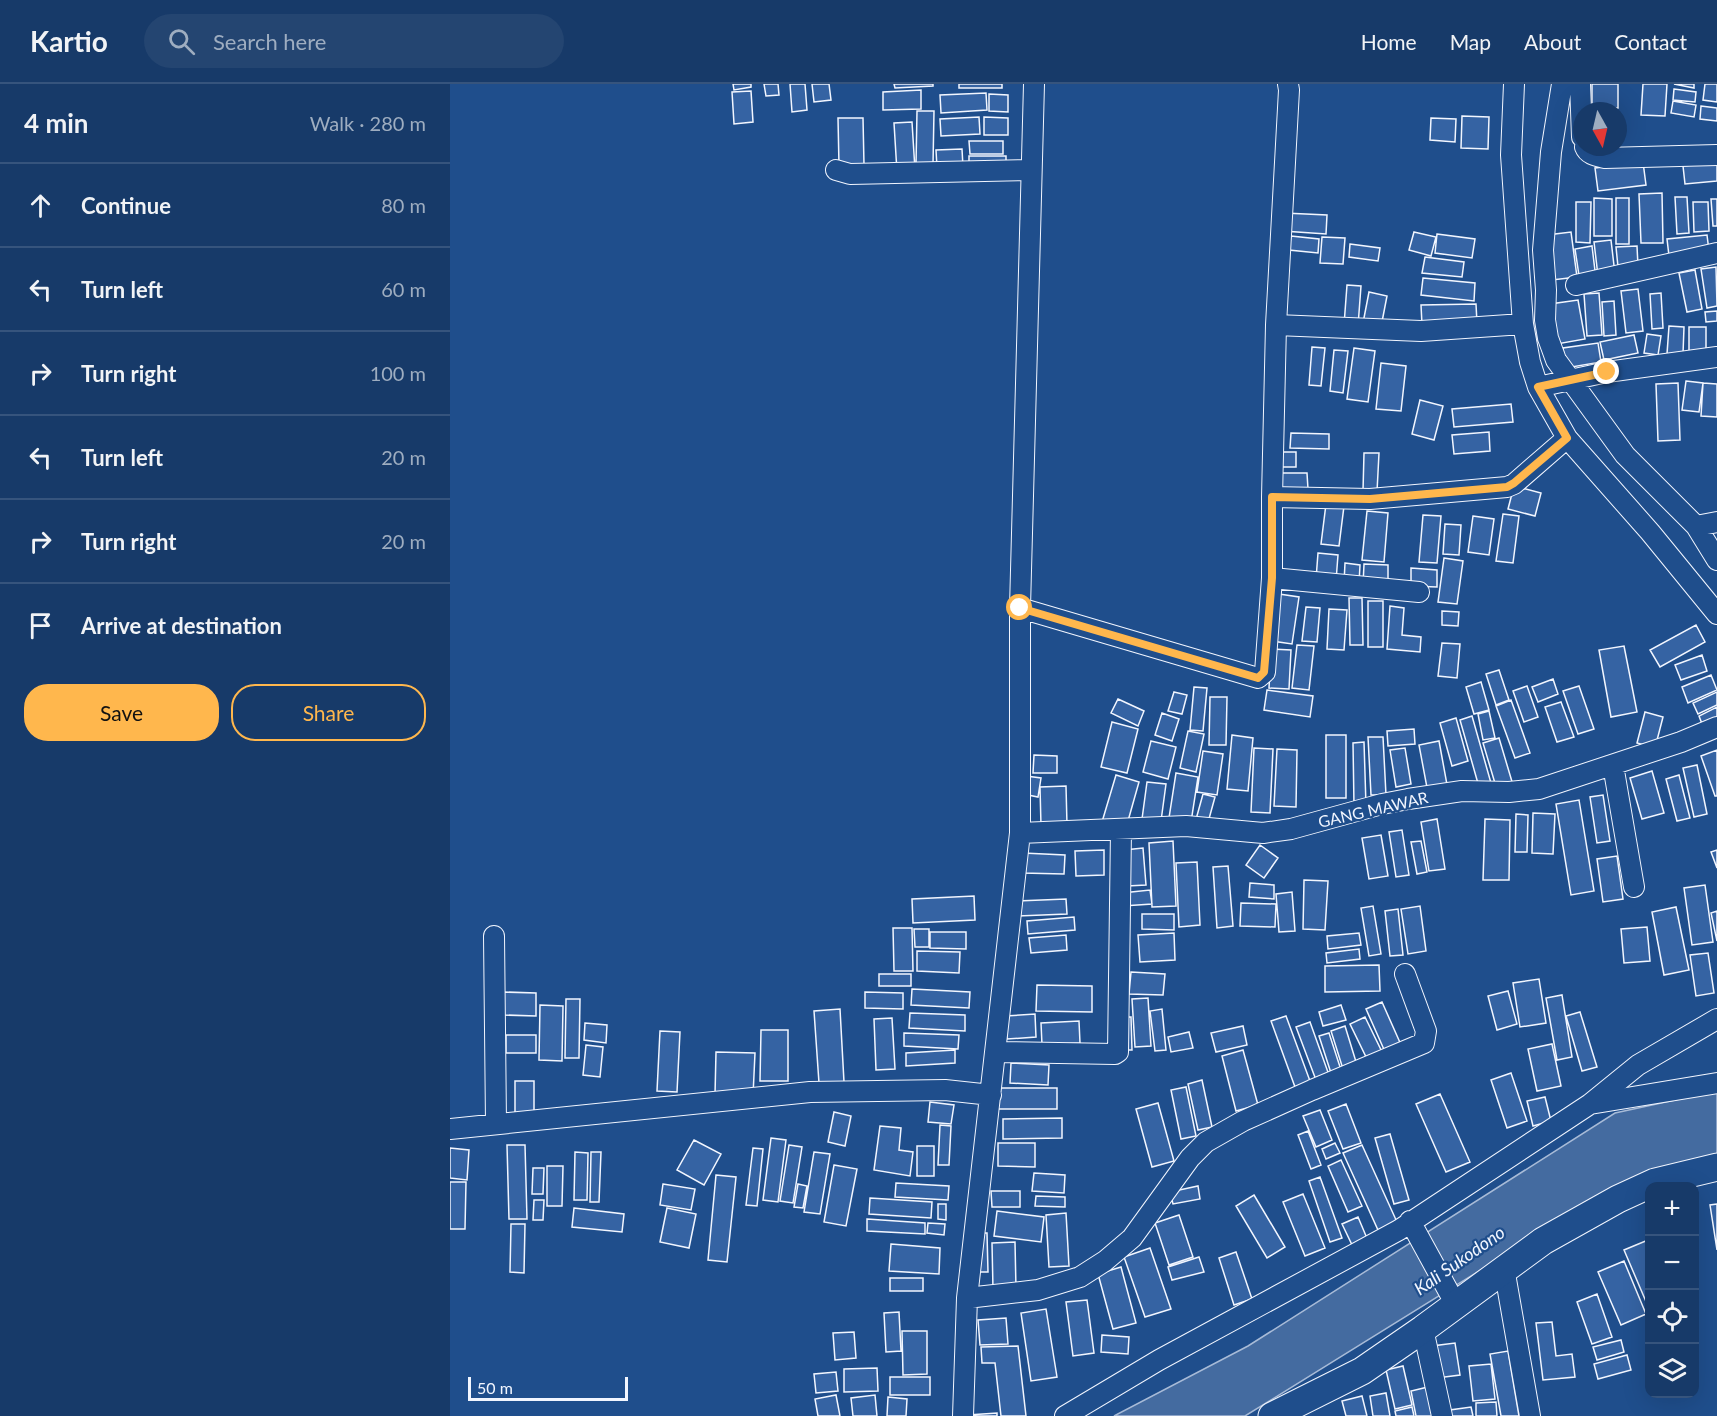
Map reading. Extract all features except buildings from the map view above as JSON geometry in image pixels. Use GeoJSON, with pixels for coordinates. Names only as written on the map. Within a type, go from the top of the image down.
{"type":"FeatureCollection","features":[{"type":"Feature","properties":{"kind":"main road"},"geometry":{"type":"LineString","coordinates":[[1272,1416],[1362,1371],[1424,1329],[1453,1300],[1544,1241],[1618,1199],[1655,1182],[1717,1167]]}},
{"type":"Feature","properties":{"kind":"street"},"geometry":{"type":"LineString","coordinates":[[963,1416],[967,1298],[1020,834],[1020,608],[1034,84]]}},
{"type":"Feature","properties":{"kind":"street"},"geometry":{"type":"LineString","coordinates":[[1020,608],[1258,678],[1264,672],[1272,578],[1276,325],[1288,84]]}},
{"type":"Feature","properties":{"kind":"street"},"geometry":{"type":"LineString","coordinates":[[1514,84],[1511,155],[1523,324],[1530,362],[1554,384],[1581,397],[1625,455],[1696,526],[1717,560]]}},
{"type":"Feature","properties":{"kind":"street"},"geometry":{"type":"LineString","coordinates":[[1562,84],[1551,152],[1544,239],[1545,320],[1548,339],[1556,360],[1554,384],[1567,438],[1650,532],[1717,614]]}},
{"type":"Feature","properties":{"kind":"street"},"geometry":{"type":"LineString","coordinates":[[1580,84],[1581,102]]}},
{"type":"Feature","properties":{"kind":"street"},"geometry":{"type":"LineString","coordinates":[[1597,156],[1605,158],[1717,155]]}},
{"type":"Feature","properties":{"kind":"street"},"geometry":{"type":"LineString","coordinates":[[836,170],[850,174],[1031,170]]}},
{"type":"Feature","properties":{"kind":"street"},"geometry":{"type":"LineString","coordinates":[[1576,285],[1717,253]]}},
{"type":"Feature","properties":{"kind":"street"},"geometry":{"type":"LineString","coordinates":[[1276,325],[1421,331],[1523,324]]}},
{"type":"Feature","properties":{"kind":"street"},"geometry":{"type":"LineString","coordinates":[[1554,384],[1607,372],[1717,357]]}},
{"type":"Feature","properties":{"kind":"street"},"geometry":{"type":"LineString","coordinates":[[1272,497],[1370,499],[1507,487],[1567,438]]}},
{"type":"Feature","properties":{"kind":"street"},"geometry":{"type":"LineString","coordinates":[[1696,526],[1717,522]]}},
{"type":"Feature","properties":{"kind":"street"},"geometry":{"type":"LineString","coordinates":[[1272,578],[1419,592]]}},
{"type":"Feature","properties":{"kind":"street","name":"GANG MAWAR"},"geometry":{"type":"LineString","coordinates":[[1020,834],[1186,826],[1263,833],[1291,829],[1382,804],[1462,792],[1509,792],[1539,789],[1681,742],[1717,727]]}},
{"type":"Feature","properties":{"kind":"street"},"geometry":{"type":"LineString","coordinates":[[1613,765],[1634,887]]}},
{"type":"Feature","properties":{"kind":"street"},"geometry":{"type":"LineString","coordinates":[[996,1052],[1115,1054],[1118,1052],[1121,830]]}},
{"type":"Feature","properties":{"kind":"street"},"geometry":{"type":"LineString","coordinates":[[494,936],[496,1123]]}},
{"type":"Feature","properties":{"kind":"street"},"geometry":{"type":"LineString","coordinates":[[967,1298],[1038,1290],[1080,1277],[1105,1261],[1132,1238],[1190,1158],[1206,1142],[1243,1121],[1302,1094],[1424,1043],[1426,1031],[1405,974]]}},
{"type":"Feature","properties":{"kind":"street"},"geometry":{"type":"LineString","coordinates":[[1065,1416],[1159,1360],[1399,1230],[1413,1226],[1590,1104],[1638,1065],[1717,1019]]}},
{"type":"Feature","properties":{"kind":"street"},"geometry":{"type":"LineString","coordinates":[[1590,1104],[1717,1083]]}},
{"type":"Feature","properties":{"kind":"street"},"geometry":{"type":"LineString","coordinates":[[450,1129],[810,1092],[945,1090],[991,1095]]}},
{"type":"Feature","properties":{"kind":"street"},"geometry":{"type":"LineString","coordinates":[[1413,1226],[1453,1300]]}},
{"type":"Feature","properties":{"kind":"street"},"geometry":{"type":"LineString","coordinates":[[1504,1268],[1530,1416]]}},
{"type":"Feature","properties":{"kind":"street"},"geometry":{"type":"LineString","coordinates":[[1424,1329],[1442,1416]]}},
{"type":"Feature","properties":{"kind":"water","name":"Kali Sukodono"},"geometry":{"type":"Polygon","coordinates":[[[1717,1091],[1717,1163],[1672,1182],[1645,1182],[1645,1193],[1521,1245],[1245,1416],[1114,1416],[1248,1346],[1615,1113],[1717,1091]]]}},
{"type":"Feature","properties":{"kind":"route"},"geometry":{"type":"LineString","coordinates":[[1020,608],[1261,677],[1264,672],[1272,578],[1272,497],[1370,499],[1507,487],[1567,438],[1538,387],[1607,372]]}}]}
